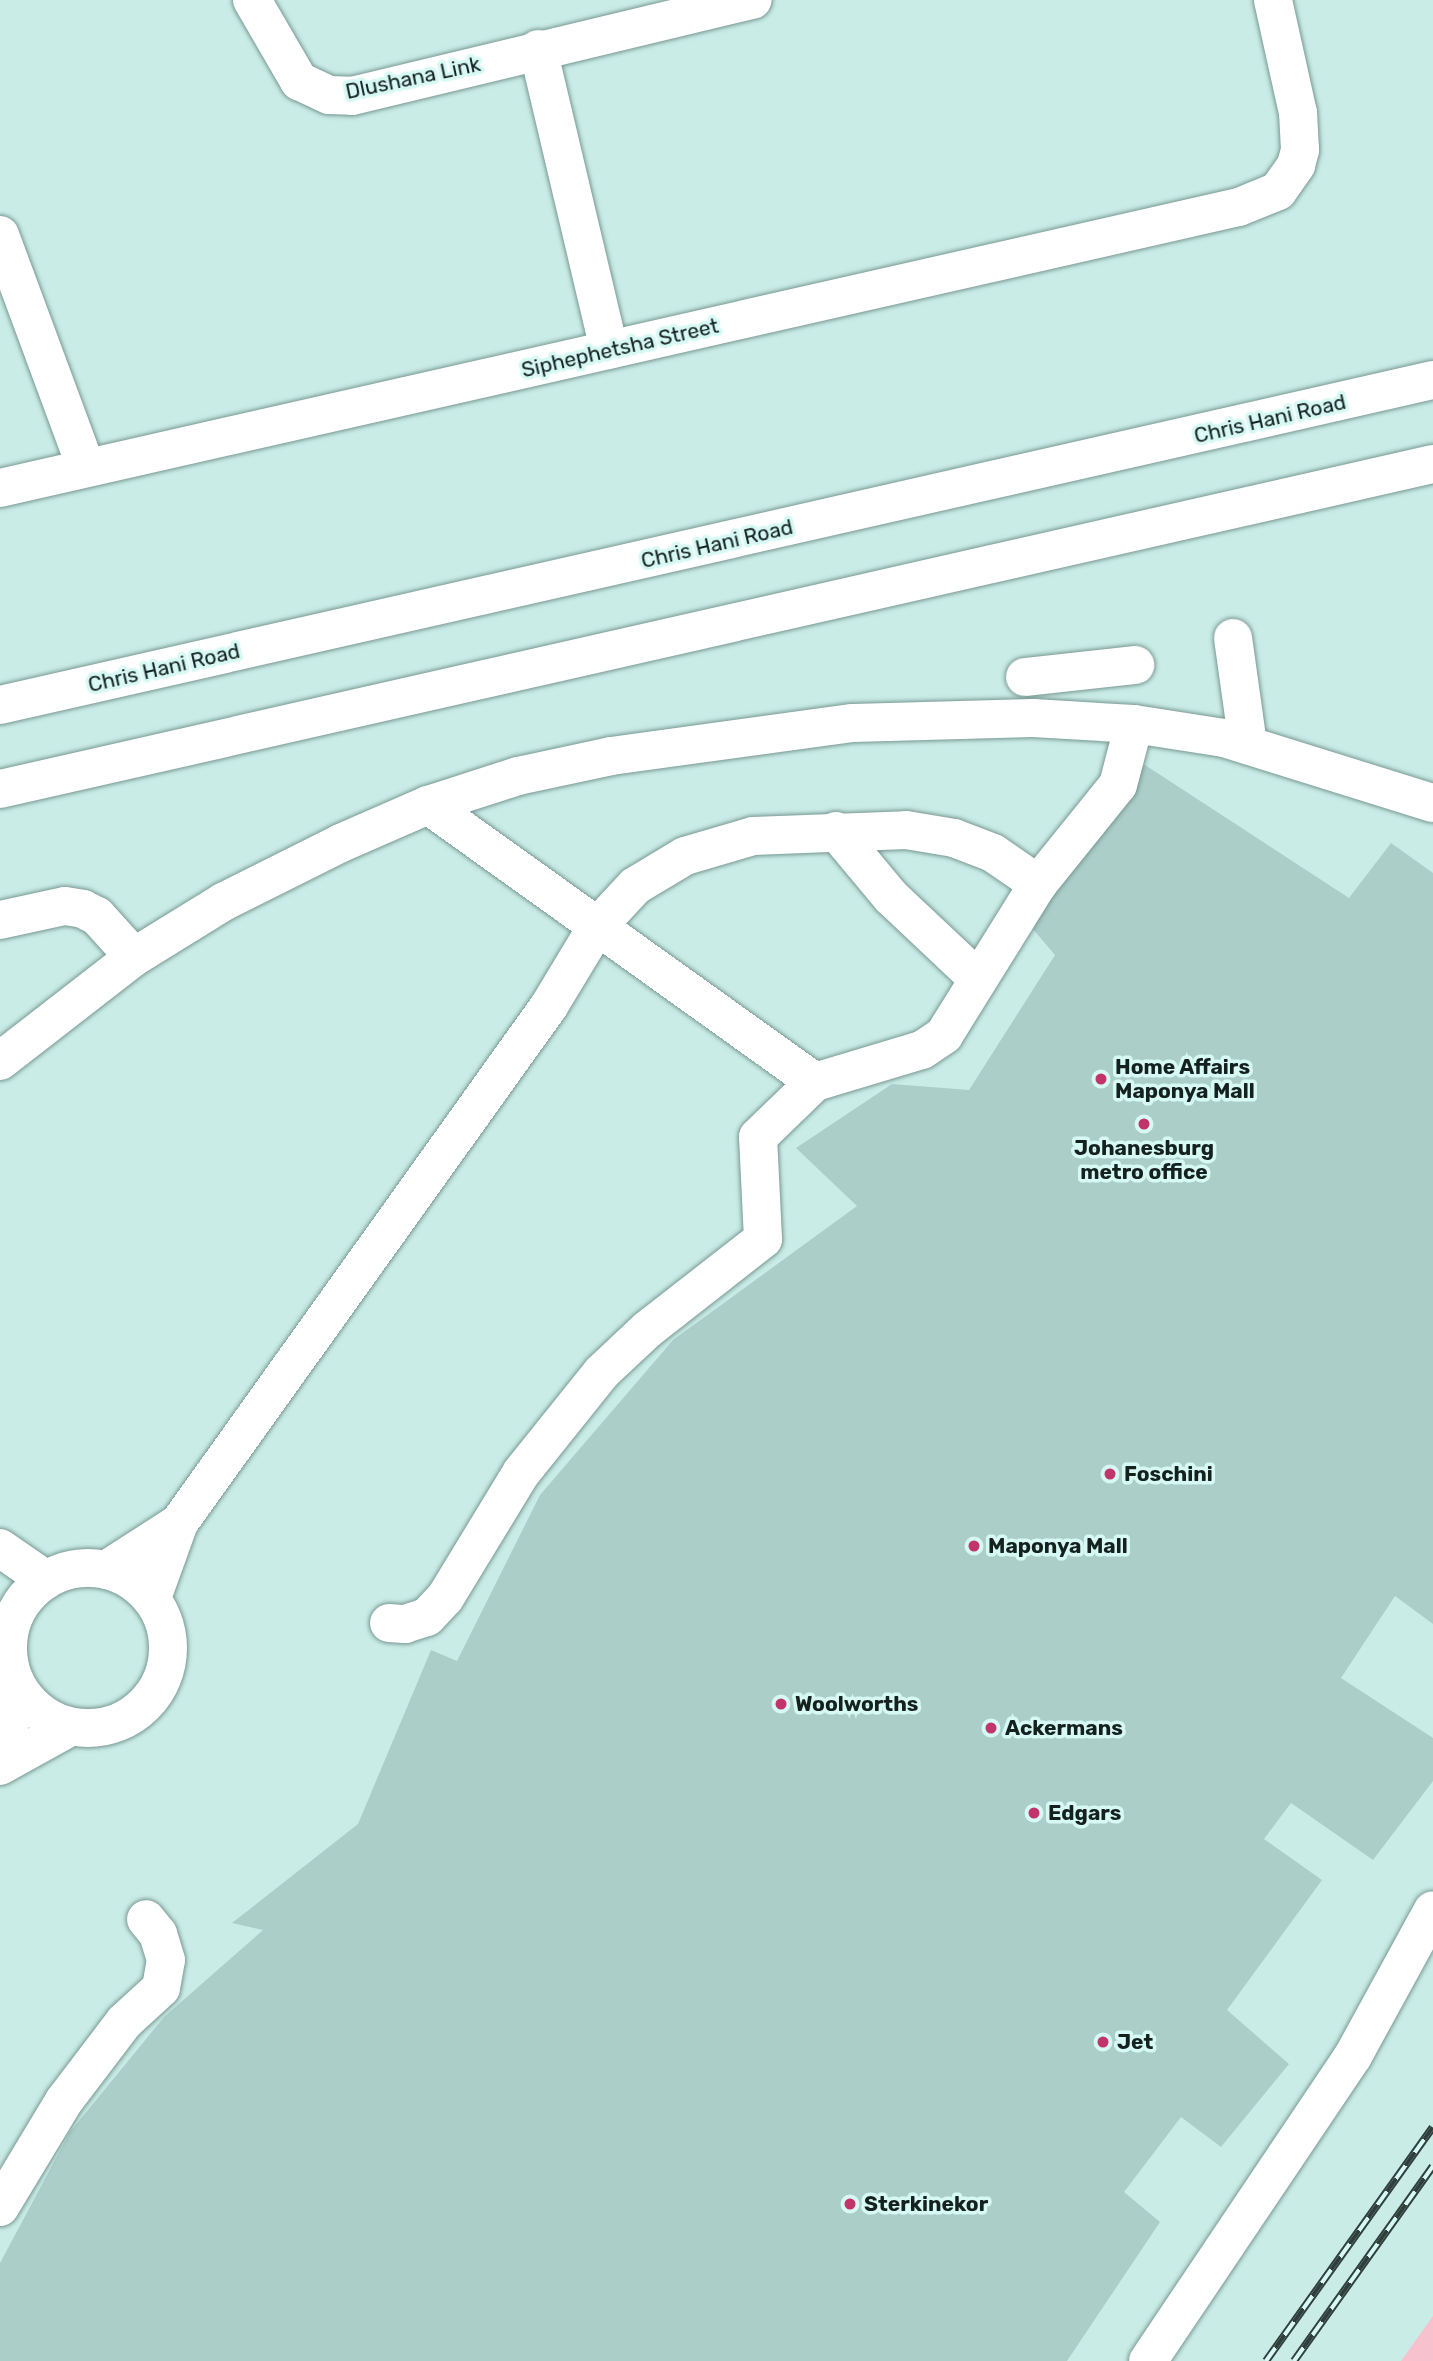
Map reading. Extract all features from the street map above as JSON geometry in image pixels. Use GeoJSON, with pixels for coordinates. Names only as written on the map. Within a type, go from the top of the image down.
{"type":"FeatureCollection","features":[{"type":"Feature","properties":{"kind":"main road","name":"Dlushana Link"},"geometry":{"type":"LineString","coordinates":[[252,0],[299,81],[329,95],[352,96],[538,49],[753,0]]}},
{"type":"Feature","properties":{"kind":"main road","name":"Siphephetsha Street"},"geometry":{"type":"LineString","coordinates":[[0,488],[1239,207],[1278,191],[1296,165],[1300,150],[1302,132],[1273,0]]}},
{"type":"Feature","properties":{"kind":"main road"},"geometry":{"type":"LineString","coordinates":[[538,49],[609,350]]}},
{"type":"Feature","properties":{"kind":"main road"},"geometry":{"type":"LineString","coordinates":[[0,235],[86,468]]}},
{"type":"Feature","properties":{"kind":"main road","name":"Chris Hani Road"},"geometry":{"type":"LineString","coordinates":[[0,705],[1433,380]]}},
{"type":"Feature","properties":{"kind":"main road"},"geometry":{"type":"LineString","coordinates":[[0,789],[1433,464]]}},
{"type":"Feature","properties":{"kind":"main road"},"geometry":{"type":"LineString","coordinates":[[1233,638],[1248,745]]}},
{"type":"Feature","properties":{"kind":"main road"},"geometry":{"type":"LineString","coordinates":[[1025,677],[1135,664]]}},
{"type":"Feature","properties":{"kind":"main road"},"geometry":{"type":"LineString","coordinates":[[7,1048],[134,957],[223,902],[428,805],[518,776],[611,756],[853,723],[1033,718],[1134,724],[1248,745],[1433,803]]}},
{"type":"Feature","properties":{"kind":"main road"},"geometry":{"type":"LineString","coordinates":[[389,1623],[405,1624],[427,1617],[521,1473],[603,1372],[648,1329],[763,1238],[758,1137],[815,1082],[922,1050],[944,1035],[977,978],[1038,884],[1118,785],[1134,724]]}},
{"type":"Feature","properties":{"kind":"main road"},"geometry":{"type":"LineString","coordinates":[[428,805],[596,928],[815,1082]]}},
{"type":"Feature","properties":{"kind":"main road"},"geometry":{"type":"LineString","coordinates":[[152,1598],[179,1523],[549,1006],[596,928],[635,886],[685,856],[753,836],[836,831],[906,831],[954,838],[993,853],[1038,884]]}},
{"type":"Feature","properties":{"kind":"main road"},"geometry":{"type":"LineString","coordinates":[[836,831],[891,897],[977,978]]}},
{"type":"Feature","properties":{"kind":"main road"},"geometry":{"type":"LineString","coordinates":[[0,920],[65,906],[83,909],[97,916],[134,957]]}},
{"type":"Feature","properties":{"kind":"main road"},"geometry":{"type":"LineString","coordinates":[[106,1570],[179,1523]]}},
{"type":"Feature","properties":{"kind":"main road"},"geometry":{"type":"LineString","coordinates":[[0,1548],[46,1580]]}},
{"type":"Feature","properties":{"kind":"main road"},"geometry":{"type":"LineString","coordinates":[[0,1766],[69,1727],[113,1725],[134,1716],[156,1692],[169,1661],[169,1639],[152,1598],[131,1580],[106,1570],[85,1568],[46,1580],[29,1593],[5,1628],[7,1652],[20,1691],[33,1707],[69,1727]]}},
{"type":"Feature","properties":{"kind":"main road"},"geometry":{"type":"LineString","coordinates":[[0,1756],[20,1691]]}},
{"type":"Feature","properties":{"kind":"main road"},"geometry":{"type":"LineString","coordinates":[[1147,2361],[1353,2056],[1433,1910]]}},
{"type":"Feature","properties":{"kind":"main road"},"geometry":{"type":"LineString","coordinates":[[0,2207],[64,2101],[124,2022],[161,1988],[166,1960],[158,1934],[146,1919]]}},
{"type":"Feature","properties":{"kind":"shaded area"},"geometry":{"type":"Polygon","coordinates":[[[1433,2316],[1433,2361],[1401,2361],[1433,2316]]]}},
{"type":"Feature","properties":{"kind":"building","name":"Maponya Mall"},"geometry":{"type":"Polygon","coordinates":[[[1145,765],[1349,898],[1391,843],[1433,873],[1433,1624],[1395,1596],[1341,1678],[1433,1738],[1433,1781],[1373,1860],[1291,1803],[1264,1839],[1322,1880],[1227,2010],[1289,2064],[1221,2147],[1181,2117],[1124,2192],[1160,2222],[1067,2361],[0,2361],[0,2263],[70,2132],[164,2017],[263,1930],[232,1923],[358,1824],[431,1650],[457,1661],[540,1495],[673,1340],[857,1206],[796,1148],[892,1084],[969,1090],[1055,955],[1021,915],[1145,765]]]}},
{"type":"Feature","properties":{"kind":"railway"},"geometry":{"type":"LineString","coordinates":[[1266,2361],[1433,2127]]}},
{"type":"Feature","properties":{"kind":"railway"},"geometry":{"type":"LineString","coordinates":[[1294,2361],[1433,2166]]}},
{"type":"Feature","properties":{"kind":"place","name":"Home Affairs Maponya Mall"},"geometry":{"type":"Point","coordinates":[1101,1079]}},
{"type":"Feature","properties":{"kind":"place","name":"Johanesburg metro office"},"geometry":{"type":"Point","coordinates":[1144,1124]}},
{"type":"Feature","properties":{"kind":"place","name":"Foschini"},"geometry":{"type":"Point","coordinates":[1110,1474]}},
{"type":"Feature","properties":{"kind":"place","name":"Maponya Mall"},"geometry":{"type":"Point","coordinates":[974,1546]}},
{"type":"Feature","properties":{"kind":"place","name":"Woolworths"},"geometry":{"type":"Point","coordinates":[781,1704]}},
{"type":"Feature","properties":{"kind":"place","name":"Ackermans"},"geometry":{"type":"Point","coordinates":[991,1728]}},
{"type":"Feature","properties":{"kind":"place","name":"Edgars"},"geometry":{"type":"Point","coordinates":[1034,1813]}},
{"type":"Feature","properties":{"kind":"place","name":"Jet"},"geometry":{"type":"Point","coordinates":[1103,2042]}},
{"type":"Feature","properties":{"kind":"place","name":"Sterkinekor"},"geometry":{"type":"Point","coordinates":[850,2204]}}]}
